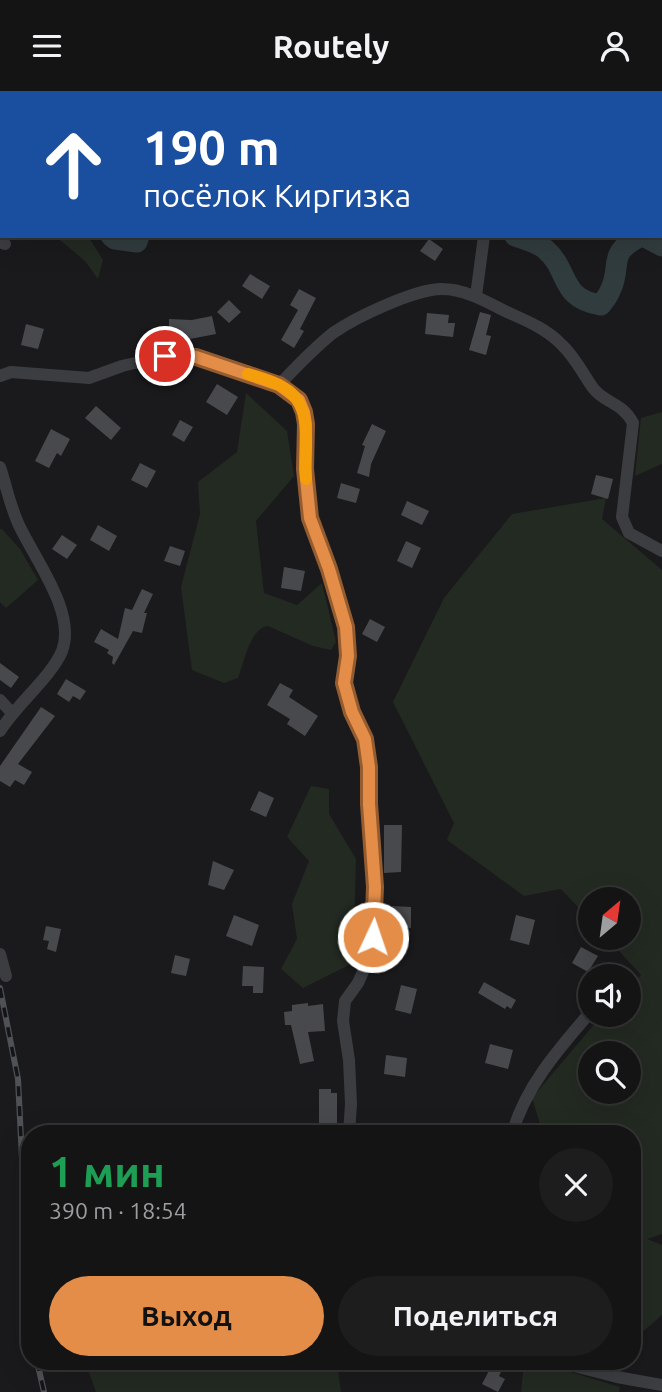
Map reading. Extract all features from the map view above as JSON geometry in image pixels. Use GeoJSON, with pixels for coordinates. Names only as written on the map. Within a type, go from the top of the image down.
{"type":"FeatureCollection","features":[{"type":"Feature","properties":{"kind":"street"},"geometry":{"type":"LineString","coordinates":[[476,296],[484,239]]}},
{"type":"Feature","properties":{"kind":"street"},"geometry":{"type":"LineString","coordinates":[[279,385],[334,332],[397,299],[442,289],[476,296],[542,328],[555,338],[565,347],[596,392],[628,414],[633,423],[622,517],[629,533],[662,551]]}},
{"type":"Feature","properties":{"kind":"street"},"geometry":{"type":"LineString","coordinates":[[0,376],[11,372],[89,378],[122,366],[165,356],[196,357],[279,385],[299,400],[306,424],[305,469],[310,518],[346,627],[348,656],[344,683],[352,712],[365,739],[369,767],[375,887],[373,937],[366,965],[358,983],[345,1001],[343,1021],[349,1060],[350,1125]]}},
{"type":"Feature","properties":{"kind":"street"},"geometry":{"type":"LineString","coordinates":[[0,467],[18,522],[49,578],[66,627],[62,650],[52,667],[0,731]]}},
{"type":"Feature","properties":{"kind":"street"},"geometry":{"type":"LineString","coordinates":[[0,700],[12,713]]}},
{"type":"Feature","properties":{"kind":"street"},"geometry":{"type":"LineString","coordinates":[[0,954],[6,976]]}},
{"type":"Feature","properties":{"kind":"street"},"geometry":{"type":"LineString","coordinates":[[514,1125],[517,1116],[551,1058],[578,1026]]}},
{"type":"Feature","properties":{"kind":"street"},"geometry":{"type":"LineString","coordinates":[[586,1370],[662,1385]]}},
{"type":"Feature","properties":{"kind":"shaded area"},"geometry":{"type":"Polygon","coordinates":[[[57,238],[89,238],[103,260],[98,279],[85,261],[57,238]]]}},
{"type":"Feature","properties":{"kind":"shaded area"},"geometry":{"type":"Polygon","coordinates":[[[246,393],[287,431],[294,476],[256,521],[264,593],[297,605],[322,583],[336,642],[331,650],[313,646],[268,626],[262,628],[252,639],[238,678],[224,683],[192,670],[181,587],[200,514],[198,482],[237,452],[246,393]]]}},
{"type":"Feature","properties":{"kind":"shaded area"},"geometry":{"type":"Polygon","coordinates":[[[662,412],[662,464],[635,476],[641,418],[662,412]]]}},
{"type":"Feature","properties":{"kind":"shaded area"},"geometry":{"type":"Polygon","coordinates":[[[606,498],[602,519],[662,570],[662,1234],[647,1239],[662,1245],[662,1315],[641,1333],[641,1125],[540,1125],[532,1098],[578,1043],[578,1104],[641,1104],[641,1041],[580,1041],[592,1027],[641,1027],[641,964],[631,964],[618,950],[641,950],[641,887],[578,887],[578,907],[561,889],[524,896],[447,840],[454,823],[393,702],[444,598],[512,514],[606,498]]]}},
{"type":"Feature","properties":{"kind":"shaded area"},"geometry":{"type":"Polygon","coordinates":[[[0,529],[20,549],[38,580],[6,608],[0,602],[0,529]]]}},
{"type":"Feature","properties":{"kind":"shaded area"},"geometry":{"type":"Polygon","coordinates":[[[311,786],[329,789],[329,814],[356,859],[353,963],[303,988],[281,969],[297,939],[292,904],[309,861],[287,837],[311,786]]]}},
{"type":"Feature","properties":{"kind":"shaded area"},"geometry":{"type":"Polygon","coordinates":[[[88,1370],[338,1370],[341,1392],[96,1392],[88,1370]]]}},
{"type":"Feature","properties":{"kind":"shaded area"},"geometry":{"type":"Polygon","coordinates":[[[523,1370],[564,1370],[620,1387],[619,1392],[521,1392],[523,1370]]]}},
{"type":"Feature","properties":{"kind":"building"},"geometry":{"type":"Polygon","coordinates":[[[429,239],[443,249],[435,261],[420,251],[429,239]]]}},
{"type":"Feature","properties":{"kind":"building"},"geometry":{"type":"Polygon","coordinates":[[[250,274],[270,286],[262,299],[242,286],[250,274]]]}},
{"type":"Feature","properties":{"kind":"building"},"geometry":{"type":"Polygon","coordinates":[[[299,289],[316,298],[300,329],[304,331],[294,348],[281,340],[298,310],[290,305],[299,289]]]}},
{"type":"Feature","properties":{"kind":"building"},"geometry":{"type":"Polygon","coordinates":[[[229,300],[241,312],[229,323],[217,312],[229,300]]]}},
{"type":"Feature","properties":{"kind":"building"},"geometry":{"type":"Polygon","coordinates":[[[480,312],[491,315],[486,335],[491,336],[486,355],[469,350],[480,312]]]}},
{"type":"Feature","properties":{"kind":"building"},"geometry":{"type":"Polygon","coordinates":[[[427,313],[449,315],[448,323],[455,323],[453,337],[425,334],[427,313]]]}},
{"type":"Feature","properties":{"kind":"building"},"geometry":{"type":"Polygon","coordinates":[[[212,316],[216,334],[190,339],[169,338],[169,319],[192,320],[212,316]]]}},
{"type":"Feature","properties":{"kind":"building"},"geometry":{"type":"Polygon","coordinates":[[[26,324],[44,329],[38,349],[21,345],[26,324]]]}},
{"type":"Feature","properties":{"kind":"building"},"geometry":{"type":"Polygon","coordinates":[[[217,384],[238,397],[227,415],[206,402],[217,384]]]}},
{"type":"Feature","properties":{"kind":"building"},"geometry":{"type":"Polygon","coordinates":[[[96,406],[121,428],[111,440],[85,418],[96,406]]]}},
{"type":"Feature","properties":{"kind":"building"},"geometry":{"type":"Polygon","coordinates":[[[180,420],[193,427],[184,442],[172,435],[180,420]]]}},
{"type":"Feature","properties":{"kind":"building"},"geometry":{"type":"Polygon","coordinates":[[[372,424],[386,431],[371,464],[369,477],[357,473],[365,446],[362,445],[372,424]]]}},
{"type":"Feature","properties":{"kind":"building"},"geometry":{"type":"Polygon","coordinates":[[[51,429],[70,439],[61,456],[57,453],[49,468],[35,461],[51,429]]]}},
{"type":"Feature","properties":{"kind":"building"},"geometry":{"type":"Polygon","coordinates":[[[140,463],[156,471],[147,488],[131,480],[140,463]]]}},
{"type":"Feature","properties":{"kind":"building"},"geometry":{"type":"Polygon","coordinates":[[[596,475],[613,479],[608,499],[591,494],[596,475]]]}},
{"type":"Feature","properties":{"kind":"building"},"geometry":{"type":"Polygon","coordinates":[[[341,483],[360,489],[356,503],[337,498],[341,483]]]}},
{"type":"Feature","properties":{"kind":"building"},"geometry":{"type":"Polygon","coordinates":[[[407,501],[429,511],[422,525],[401,515],[407,501]]]}},
{"type":"Feature","properties":{"kind":"building"},"geometry":{"type":"Polygon","coordinates":[[[98,525],[117,536],[109,551],[90,540],[98,525]]]}},
{"type":"Feature","properties":{"kind":"building"},"geometry":{"type":"Polygon","coordinates":[[[62,535],[77,545],[67,559],[52,549],[62,535]]]}},
{"type":"Feature","properties":{"kind":"building"},"geometry":{"type":"Polygon","coordinates":[[[406,541],[421,548],[412,568],[397,561],[406,541]]]}},
{"type":"Feature","properties":{"kind":"building"},"geometry":{"type":"Polygon","coordinates":[[[170,546],[185,551],[180,566],[164,561],[170,546]]]}},
{"type":"Feature","properties":{"kind":"building"},"geometry":{"type":"Polygon","coordinates":[[[284,567],[305,571],[301,591],[281,588],[284,567]]]}},
{"type":"Feature","properties":{"kind":"building"},"geometry":{"type":"Polygon","coordinates":[[[142,589],[153,594],[144,613],[147,613],[142,633],[133,631],[114,665],[113,657],[107,653],[109,650],[94,642],[101,629],[118,639],[125,608],[132,610],[142,589]]]}},
{"type":"Feature","properties":{"kind":"building"},"geometry":{"type":"Polygon","coordinates":[[[370,619],[385,627],[377,642],[362,634],[370,619]]]}},
{"type":"Feature","properties":{"kind":"building"},"geometry":{"type":"Polygon","coordinates":[[[0,663],[19,677],[11,688],[0,680],[0,663]]]}},
{"type":"Feature","properties":{"kind":"building"},"geometry":{"type":"Polygon","coordinates":[[[66,679],[86,691],[80,700],[73,696],[69,702],[57,694],[66,679]]]}},
{"type":"Feature","properties":{"kind":"building"},"geometry":{"type":"Polygon","coordinates":[[[280,683],[293,690],[289,697],[318,716],[305,736],[287,724],[290,719],[267,705],[280,683]]]}},
{"type":"Feature","properties":{"kind":"building"},"geometry":{"type":"Polygon","coordinates":[[[41,707],[55,716],[18,764],[32,772],[24,785],[15,780],[10,787],[0,781],[0,766],[41,707]]]}},
{"type":"Feature","properties":{"kind":"building"},"geometry":{"type":"Polygon","coordinates":[[[259,791],[274,798],[266,817],[250,810],[259,791]]]}},
{"type":"Feature","properties":{"kind":"building"},"geometry":{"type":"Polygon","coordinates":[[[384,825],[402,825],[401,872],[384,873],[384,825]]]}},
{"type":"Feature","properties":{"kind":"building"},"geometry":{"type":"Polygon","coordinates":[[[213,861],[234,870],[224,890],[208,885],[213,861]]]}},
{"type":"Feature","properties":{"kind":"building"},"geometry":{"type":"Polygon","coordinates":[[[392,906],[411,907],[411,928],[391,927],[392,906]]]}},
{"type":"Feature","properties":{"kind":"building"},"geometry":{"type":"Polygon","coordinates":[[[234,915],[259,925],[252,946],[226,936],[234,915]]]}},
{"type":"Feature","properties":{"kind":"building"},"geometry":{"type":"Polygon","coordinates":[[[516,915],[535,920],[529,945],[510,940],[516,915]]]}},
{"type":"Feature","properties":{"kind":"building"},"geometry":{"type":"Polygon","coordinates":[[[46,926],[61,929],[56,952],[47,949],[49,941],[43,940],[46,926]]]}},
{"type":"Feature","properties":{"kind":"building"},"geometry":{"type":"Polygon","coordinates":[[[579,950],[587,950],[598,956],[593,964],[578,964],[578,966],[572,963],[579,950]]]}},
{"type":"Feature","properties":{"kind":"building"},"geometry":{"type":"Polygon","coordinates":[[[175,955],[190,959],[186,976],[171,973],[175,955]]]}},
{"type":"Feature","properties":{"kind":"building"},"geometry":{"type":"Polygon","coordinates":[[[243,966],[264,967],[263,993],[253,993],[253,986],[242,986],[243,966]]]}},
{"type":"Feature","properties":{"kind":"building"},"geometry":{"type":"Polygon","coordinates":[[[484,982],[516,1000],[511,1009],[507,1006],[505,1009],[478,993],[484,982]]]}},
{"type":"Feature","properties":{"kind":"building"},"geometry":{"type":"Polygon","coordinates":[[[401,985],[417,989],[411,1014],[395,1010],[401,985]]]}},
{"type":"Feature","properties":{"kind":"building"},"geometry":{"type":"Polygon","coordinates":[[[308,1003],[308,1006],[323,1004],[325,1031],[308,1032],[314,1061],[300,1064],[291,1025],[285,1025],[284,1012],[292,1011],[292,1005],[308,1003]]]}},
{"type":"Feature","properties":{"kind":"building"},"geometry":{"type":"Polygon","coordinates":[[[490,1044],[513,1050],[508,1069],[485,1063],[490,1044]]]}},
{"type":"Feature","properties":{"kind":"building"},"geometry":{"type":"Polygon","coordinates":[[[386,1055],[407,1058],[405,1077],[384,1074],[386,1055]]]}},
{"type":"Feature","properties":{"kind":"building"},"geometry":{"type":"Polygon","coordinates":[[[319,1089],[331,1089],[331,1093],[337,1093],[337,1125],[319,1125],[319,1089]]]}},
{"type":"Feature","properties":{"kind":"building"},"geometry":{"type":"Polygon","coordinates":[[[489,1370],[502,1370],[499,1376],[505,1379],[498,1392],[482,1384],[489,1370]]]}},
{"type":"Feature","properties":{"kind":"waterway"},"geometry":{"type":"LineString","coordinates":[[114,238],[137,242],[138,238]]}},
{"type":"Feature","properties":{"kind":"waterway"},"geometry":{"type":"LineString","coordinates":[[521,238],[535,243],[553,257],[571,290],[578,297],[601,305],[614,282],[619,255],[638,238]]}},
{"type":"Feature","properties":{"kind":"waterway"},"geometry":{"type":"LineString","coordinates":[[647,238],[662,246]]}},
{"type":"Feature","properties":{"kind":"railway"},"geometry":{"type":"LineString","coordinates":[[0,988],[18,1079],[21,1139]]}},
{"type":"Feature","properties":{"kind":"railway"},"geometry":{"type":"LineString","coordinates":[[39,1370],[44,1392]]}},
{"type":"Feature","properties":{"kind":"slow traffic"},"geometry":{"type":"LineString","coordinates":[[248,374],[279,385],[299,400],[306,424],[306,479]]}},
{"type":"Feature","properties":{"kind":"route"},"geometry":{"type":"LineString","coordinates":[[165,356],[196,357],[279,385],[299,400],[304,412],[305,469],[310,518],[346,627],[348,656],[344,683],[352,712],[365,739],[369,767],[375,887],[373,937]]}}]}
